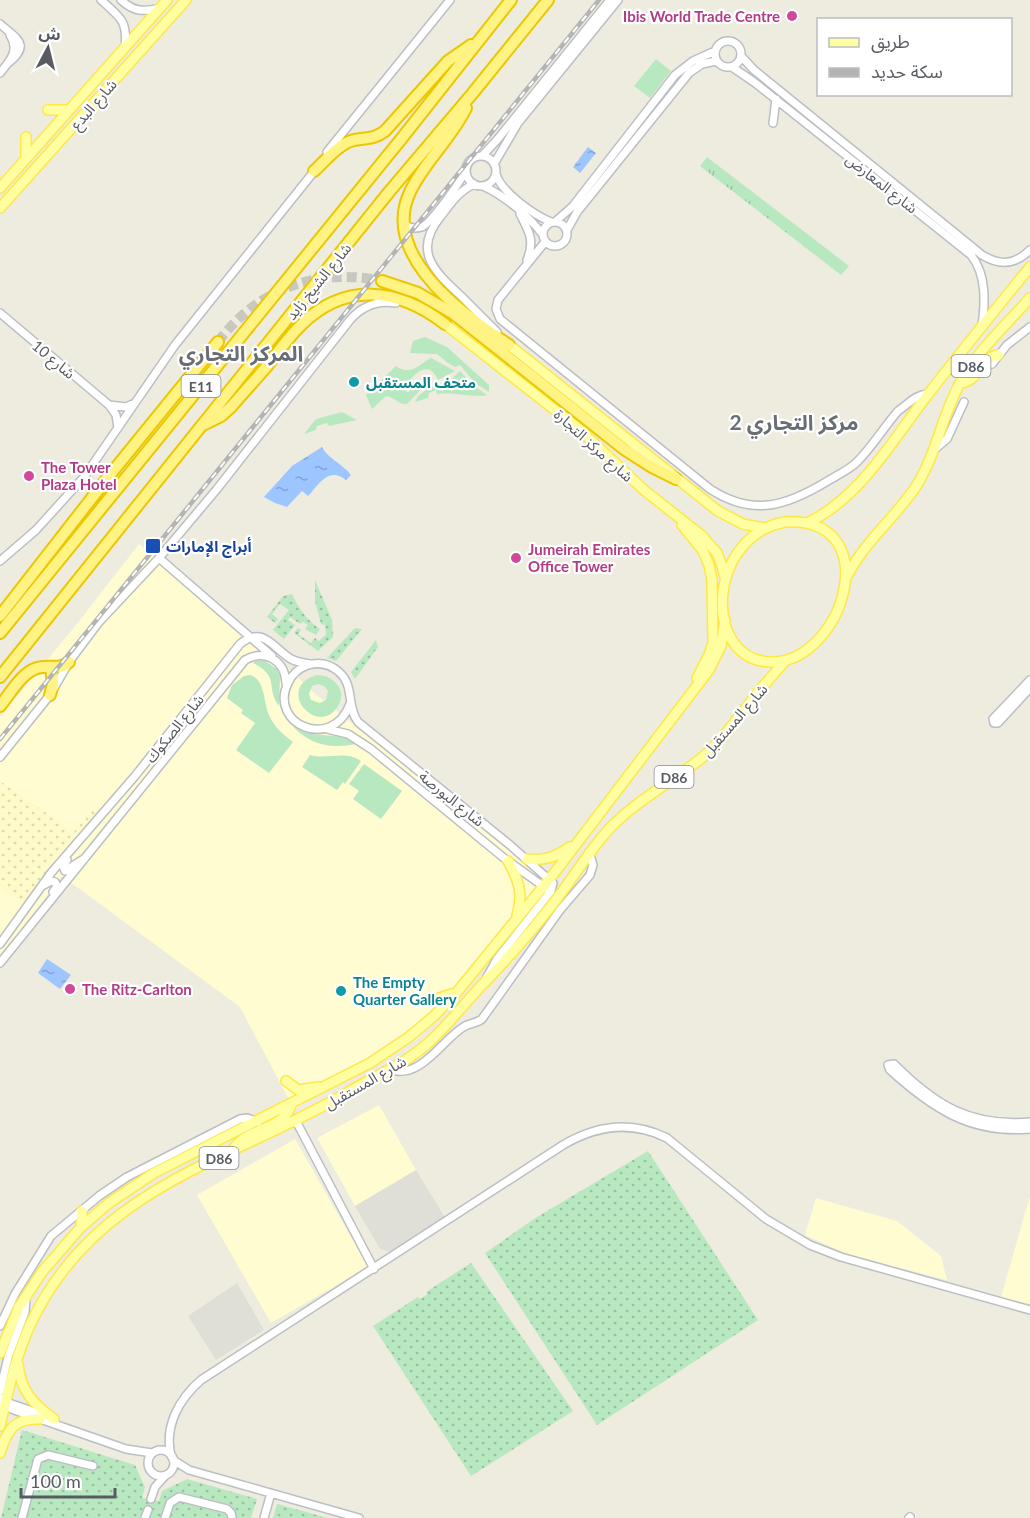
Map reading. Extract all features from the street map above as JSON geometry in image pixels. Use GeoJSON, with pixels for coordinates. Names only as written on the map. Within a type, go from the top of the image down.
{"type":"FeatureCollection","features":[{"type":"Feature","properties":{"kind":"highway","name":"شارع الشيخ زايد"},"geometry":{"type":"LineString","coordinates":[[0,633],[394,148],[511,0]]}},
{"type":"Feature","properties":{"kind":"highway","name":"شارع الشيخ زايد"},"geometry":{"type":"LineString","coordinates":[[0,676],[388,192],[548,0]]}},
{"type":"Feature","properties":{"kind":"highway"},"geometry":{"type":"LineString","coordinates":[[314,171],[344,143],[381,134],[448,61],[476,43]]}},
{"type":"Feature","properties":{"kind":"highway"},"geometry":{"type":"LineString","coordinates":[[472,94],[457,125],[411,190],[406,203],[403,224],[414,255],[430,281],[478,323],[509,345]]}},
{"type":"Feature","properties":{"kind":"highway"},"geometry":{"type":"LineString","coordinates":[[382,280],[418,293],[454,314],[624,449],[676,479]]}},
{"type":"Feature","properties":{"kind":"highway"},"geometry":{"type":"LineString","coordinates":[[202,425],[215,420],[231,407],[306,321],[337,301],[365,294],[392,296],[416,305],[445,324]]}},
{"type":"Feature","properties":{"kind":"highway"},"geometry":{"type":"LineString","coordinates":[[0,616],[109,476],[218,342]]}},
{"type":"Feature","properties":{"kind":"highway"},"geometry":{"type":"LineString","coordinates":[[0,706],[29,672],[37,668],[62,668],[69,662]]}},
{"type":"Feature","properties":{"kind":"highway"},"geometry":{"type":"LineString","coordinates":[[50,695],[53,684],[51,667]]}},
{"type":"Feature","properties":{"kind":"main road","name":"شارع البدع"},"geometry":{"type":"LineString","coordinates":[[0,188],[167,0]]}},
{"type":"Feature","properties":{"kind":"main road","name":"شارع البدع"},"geometry":{"type":"LineString","coordinates":[[0,208],[186,0]]}},
{"type":"Feature","properties":{"kind":"main road"},"geometry":{"type":"LineString","coordinates":[[87,111],[86,107],[101,87],[96,81]]}},
{"type":"Feature","properties":{"kind":"main road"},"geometry":{"type":"LineString","coordinates":[[48,111],[68,111]]}},
{"type":"Feature","properties":{"kind":"main road"},"geometry":{"type":"LineString","coordinates":[[26,137],[26,159]]}},
{"type":"Feature","properties":{"kind":"main road"},"geometry":{"type":"LineString","coordinates":[[980,330],[1030,267]]}},
{"type":"Feature","properties":{"kind":"main road"},"geometry":{"type":"LineString","coordinates":[[1018,282],[1030,283]]}},
{"type":"Feature","properties":{"kind":"main road","name":"D86"},"geometry":{"type":"LineString","coordinates":[[847,577],[868,543],[909,495],[935,449],[951,403],[970,367],[1030,298]]}},
{"type":"Feature","properties":{"kind":"main road","name":"شارع مركز التجارة"},"geometry":{"type":"LineString","coordinates":[[445,324],[578,428],[638,485],[701,535],[714,550],[722,566],[725,579]]}},
{"type":"Feature","properties":{"kind":"main road","name":"D86"},"geometry":{"type":"LineString","coordinates":[[807,523],[832,510],[856,488],[980,330]]}},
{"type":"Feature","properties":{"kind":"main road","name":"شارع مركز التجارة"},"geometry":{"type":"LineString","coordinates":[[509,345],[676,479],[726,516],[743,524],[764,528]]}},
{"type":"Feature","properties":{"kind":"main road"},"geometry":{"type":"LineString","coordinates":[[960,383],[971,380],[986,361],[998,355]]}},
{"type":"Feature","properties":{"kind":"main road"},"geometry":{"type":"LineString","coordinates":[[681,519],[684,528],[703,551],[709,565],[712,580],[711,607],[714,632],[710,655],[691,687],[687,699]]}},
{"type":"Feature","properties":{"kind":"main road"},"geometry":{"type":"LineString","coordinates":[[785,522],[807,523],[828,533],[836,541],[844,558],[847,577],[840,604],[825,630],[809,647],[797,655],[785,661],[768,662],[747,655],[731,638],[725,620],[722,604],[725,579],[738,552],[764,528],[785,522]]}},
{"type":"Feature","properties":{"kind":"main road","name":"شارع المستقبل"},"geometry":{"type":"LineString","coordinates":[[0,1353],[12,1321],[26,1294],[50,1261],[81,1227],[109,1203],[139,1182],[370,1064],[422,1027],[457,992],[513,923],[548,885],[577,842],[709,670],[718,655],[725,620]]}},
{"type":"Feature","properties":{"kind":"main road","name":"شارع المستقبل"},"geometry":{"type":"LineString","coordinates":[[0,1426],[4,1387],[30,1325],[46,1295],[66,1267],[95,1236],[127,1208],[152,1192],[296,1121],[356,1087],[392,1070],[416,1053],[439,1033],[503,964],[562,892],[589,852],[611,828],[633,807],[694,764],[712,748],[785,661]]}},
{"type":"Feature","properties":{"kind":"main road"},"geometry":{"type":"LineString","coordinates":[[527,859],[552,858],[577,842]]}},
{"type":"Feature","properties":{"kind":"main road"},"geometry":{"type":"LineString","coordinates":[[508,861],[520,889],[520,903],[513,923]]}},
{"type":"Feature","properties":{"kind":"main road"},"geometry":{"type":"LineString","coordinates":[[439,998],[457,992]]}},
{"type":"Feature","properties":{"kind":"main road"},"geometry":{"type":"LineString","coordinates":[[286,1081],[298,1090],[324,1088]]}},
{"type":"Feature","properties":{"kind":"main road"},"geometry":{"type":"LineString","coordinates":[[232,1152],[236,1144],[244,1138],[285,1118],[291,1105]]}},
{"type":"Feature","properties":{"kind":"main road"},"geometry":{"type":"LineString","coordinates":[[81,1227],[82,1211]]}},
{"type":"Feature","properties":{"kind":"main road"},"geometry":{"type":"LineString","coordinates":[[18,1356],[19,1376],[27,1394],[40,1409],[54,1419]]}},
{"type":"Feature","properties":{"kind":"main road"},"geometry":{"type":"LineString","coordinates":[[0,1453],[5,1436],[12,1427],[27,1420],[40,1419]]}},
{"type":"Feature","properties":{"kind":"street"},"geometry":{"type":"LineString","coordinates":[[101,0],[129,19]]}},
{"type":"Feature","properties":{"kind":"street"},"geometry":{"type":"LineString","coordinates":[[121,0],[132,9],[148,11],[160,8]]}},
{"type":"Feature","properties":{"kind":"street"},"geometry":{"type":"LineString","coordinates":[[0,561],[43,523],[84,477],[187,329],[450,0]]}},
{"type":"Feature","properties":{"kind":"street"},"geometry":{"type":"LineString","coordinates":[[482,156],[610,0]]}},
{"type":"Feature","properties":{"kind":"street"},"geometry":{"type":"LineString","coordinates":[[483,186],[490,182],[518,123],[618,0]]}},
{"type":"Feature","properties":{"kind":"street"},"geometry":{"type":"LineString","coordinates":[[125,47],[132,9]]}},
{"type":"Feature","properties":{"kind":"street"},"geometry":{"type":"LineString","coordinates":[[0,24],[17,37],[21,46],[18,55],[0,73]]}},
{"type":"Feature","properties":{"kind":"street"},"geometry":{"type":"LineString","coordinates":[[715,51],[716,61],[725,68],[732,67],[740,61],[739,46],[729,41],[722,42],[715,51],[693,61],[675,75],[573,206],[544,229],[544,238],[522,271],[498,300],[496,309],[500,319],[719,495],[742,504],[771,505],[801,497],[852,466],[898,411],[906,407],[915,397],[928,394]]}},
{"type":"Feature","properties":{"kind":"street","name":"شارع المعارض"},"geometry":{"type":"LineString","coordinates":[[741,56],[762,76],[982,255],[996,262],[1009,263],[1021,259],[1030,250]]}},
{"type":"Feature","properties":{"kind":"street"},"geometry":{"type":"LineString","coordinates":[[466,169],[468,178],[474,184],[496,193],[517,209],[532,222],[551,245],[561,244],[566,239],[567,230],[577,212],[671,102],[693,69],[716,61]]}},
{"type":"Feature","properties":{"kind":"street","name":"شارع المعارض"},"geometry":{"type":"LineString","coordinates":[[732,67],[776,99],[971,255],[982,278],[984,305],[980,330]]}},
{"type":"Feature","properties":{"kind":"street"},"geometry":{"type":"LineString","coordinates":[[773,123],[776,99]]}},
{"type":"Feature","properties":{"kind":"street"},"geometry":{"type":"LineString","coordinates":[[403,224],[415,228],[424,226],[458,185],[473,158],[482,156],[489,159],[495,168],[499,182],[509,193],[535,214],[563,224],[567,230]]}},
{"type":"Feature","properties":{"kind":"street"},"geometry":{"type":"LineString","coordinates":[[474,184],[460,193],[434,225],[428,242],[428,255],[436,273],[509,345]]}},
{"type":"Feature","properties":{"kind":"street"},"geometry":{"type":"LineString","coordinates":[[517,209],[532,240],[531,251],[522,271]]}},
{"type":"Feature","properties":{"kind":"street"},"geometry":{"type":"LineString","coordinates":[[0,757],[50,695],[69,662],[109,609],[159,558],[285,404],[350,320],[361,310],[375,303],[395,303],[445,324]]}},
{"type":"Feature","properties":{"kind":"street","name":"شارع 10"},"geometry":{"type":"LineString","coordinates":[[0,314],[109,405]]}},
{"type":"Feature","properties":{"kind":"street"},"geometry":{"type":"LineString","coordinates":[[992,364],[1007,345],[1030,327]]}},
{"type":"Feature","properties":{"kind":"street"},"geometry":{"type":"LineString","coordinates":[[109,405],[126,407],[137,402]]}},
{"type":"Feature","properties":{"kind":"street"},"geometry":{"type":"LineString","coordinates":[[935,449],[947,439],[964,402]]}},
{"type":"Feature","properties":{"kind":"street"},"geometry":{"type":"LineString","coordinates":[[109,405],[118,419],[117,431]]}},
{"type":"Feature","properties":{"kind":"street"},"geometry":{"type":"LineString","coordinates":[[159,558],[275,659],[284,672],[285,703],[296,722],[310,729],[325,729],[341,720],[350,704],[349,687],[340,673],[326,665],[293,660],[266,639],[251,637]]}},
{"type":"Feature","properties":{"kind":"street"},"geometry":{"type":"LineString","coordinates":[[236,623],[239,637],[237,648]]}},
{"type":"Feature","properties":{"kind":"street","name":"شارع الصكوك"},"geometry":{"type":"LineString","coordinates":[[2,941],[51,873],[135,776],[237,648],[251,637]]}},
{"type":"Feature","properties":{"kind":"street","name":"شارع الصكوك"},"geometry":{"type":"LineString","coordinates":[[0,963],[241,664],[256,655],[275,659]]}},
{"type":"Feature","properties":{"kind":"street"},"geometry":{"type":"LineString","coordinates":[[286,686],[296,671],[313,664]]}},
{"type":"Feature","properties":{"kind":"street"},"geometry":{"type":"LineString","coordinates":[[1030,680],[993,719],[994,723],[998,723],[1030,688]]}},
{"type":"Feature","properties":{"kind":"street","name":"شارع البورصة"},"geometry":{"type":"LineString","coordinates":[[350,704],[355,718],[362,725],[527,859],[548,885]]}},
{"type":"Feature","properties":{"kind":"street","name":"شارع البورصة"},"geometry":{"type":"LineString","coordinates":[[325,729],[348,734],[371,749],[508,861],[548,885]]}},
{"type":"Feature","properties":{"kind":"street"},"geometry":{"type":"LineString","coordinates":[[83,860],[75,863],[68,871],[63,869],[63,865],[88,835],[89,830]]}},
{"type":"Feature","properties":{"kind":"street"},"geometry":{"type":"LineString","coordinates":[[392,1070],[399,1072],[411,1070],[464,1027],[482,1019],[560,910],[590,875],[593,865],[589,852]]}},
{"type":"Feature","properties":{"kind":"street"},"geometry":{"type":"LineString","coordinates":[[42,886],[52,881],[57,884],[46,905]]}},
{"type":"Feature","properties":{"kind":"street"},"geometry":{"type":"LineString","coordinates":[[485,982],[497,959],[548,885],[562,892]]}},
{"type":"Feature","properties":{"kind":"street"},"geometry":{"type":"LineString","coordinates":[[1030,1122],[999,1123],[956,1112],[920,1089],[894,1064],[888,1065],[890,1070],[919,1096],[950,1115],[991,1128],[1030,1129]]}},
{"type":"Feature","properties":{"kind":"street"},"geometry":{"type":"LineString","coordinates":[[0,1326],[15,1294],[45,1243],[108,1189],[242,1118],[258,1122]]}},
{"type":"Feature","properties":{"kind":"street"},"geometry":{"type":"LineString","coordinates":[[296,1121],[374,1269]]}},
{"type":"Feature","properties":{"kind":"street"},"geometry":{"type":"LineString","coordinates":[[170,1431],[173,1467],[159,1482],[152,1495],[149,1468],[155,1452],[170,1431],[180,1402],[201,1380],[573,1139],[601,1128],[627,1126],[652,1131],[667,1138],[766,1219],[810,1245],[841,1257],[1030,1310]]}},
{"type":"Feature","properties":{"kind":"street"},"geometry":{"type":"LineString","coordinates":[[4,1387],[12,1345],[25,1312],[26,1294]]}},
{"type":"Feature","properties":{"kind":"street"},"geometry":{"type":"LineString","coordinates":[[2,1402],[54,1419],[70,1428]]}},
{"type":"Feature","properties":{"kind":"street"},"geometry":{"type":"LineString","coordinates":[[2,1402],[40,1419],[126,1449],[165,1451],[189,1470],[359,1518]]}},
{"type":"Feature","properties":{"kind":"street"},"geometry":{"type":"LineString","coordinates":[[126,1449],[158,1476],[189,1470]]}},
{"type":"Feature","properties":{"kind":"street"},"geometry":{"type":"LineString","coordinates":[[22,1518],[38,1459],[48,1455],[93,1466]]}},
{"type":"Feature","properties":{"kind":"street"},"geometry":{"type":"LineString","coordinates":[[264,1518],[271,1493]]}},
{"type":"Feature","properties":{"kind":"street"},"geometry":{"type":"LineString","coordinates":[[165,1518],[170,1503],[179,1497],[185,1497],[227,1509],[232,1518]]}},
{"type":"Feature","properties":{"kind":"street"},"geometry":{"type":"LineString","coordinates":[[146,1518],[148,1510]]}},
{"type":"Feature","properties":{"kind":"shaded area"},"geometry":{"type":"Polygon","coordinates":[[[139,544],[249,632],[318,696],[553,885],[453,1005],[417,1039],[376,1065],[294,1109],[240,1007],[62,876],[0,957],[0,717],[139,544]]]}},
{"type":"Feature","properties":{"kind":"shaded area"},"geometry":{"type":"Polygon","coordinates":[[[379,1105],[416,1170],[355,1206],[317,1138],[379,1105]]]}},
{"type":"Feature","properties":{"kind":"shaded area"},"geometry":{"type":"Polygon","coordinates":[[[295,1139],[368,1267],[271,1323],[197,1195],[295,1139]]]}},
{"type":"Feature","properties":{"kind":"shaded area"},"geometry":{"type":"Polygon","coordinates":[[[416,1170],[446,1219],[391,1252],[380,1249],[355,1206],[416,1170]]]}},
{"type":"Feature","properties":{"kind":"shaded area"},"geometry":{"type":"Polygon","coordinates":[[[1030,1196],[1030,1304],[1001,1297],[1030,1196]]]}},
{"type":"Feature","properties":{"kind":"shaded area"},"geometry":{"type":"Polygon","coordinates":[[[816,1198],[897,1221],[941,1256],[947,1280],[846,1254],[805,1235],[816,1198]]]}},
{"type":"Feature","properties":{"kind":"shaded area"},"geometry":{"type":"Polygon","coordinates":[[[237,1283],[264,1330],[216,1360],[188,1316],[237,1283]]]}},
{"type":"Feature","properties":{"kind":"green space"},"geometry":{"type":"Polygon","coordinates":[[[656,59],[671,71],[650,98],[634,86],[656,59]]]}},
{"type":"Feature","properties":{"kind":"green space"},"geometry":{"type":"Polygon","coordinates":[[[707,157],[849,266],[841,275],[700,166],[707,157]]]}},
{"type":"Feature","properties":{"kind":"green space"},"geometry":{"type":"Polygon","coordinates":[[[425,337],[447,347],[489,385],[489,392],[475,383],[460,365],[455,367],[437,354],[410,353],[413,341],[425,337]]]}},
{"type":"Feature","properties":{"kind":"green space"},"geometry":{"type":"Polygon","coordinates":[[[431,358],[455,371],[438,380],[434,373],[424,369],[415,375],[405,391],[408,392],[428,380],[428,382],[407,404],[386,396],[372,409],[366,395],[396,366],[411,370],[431,358]]]}},
{"type":"Feature","properties":{"kind":"green space"},"geometry":{"type":"Polygon","coordinates":[[[460,371],[475,387],[487,395],[437,394],[436,390],[429,393],[428,398],[415,402],[418,396],[432,386],[448,382],[460,371]]]}},
{"type":"Feature","properties":{"kind":"green space"},"geometry":{"type":"Polygon","coordinates":[[[342,412],[357,420],[329,426],[327,423],[304,434],[316,419],[342,412]]]}},
{"type":"Feature","properties":{"kind":"green space"},"geometry":{"type":"Polygon","coordinates":[[[315,580],[332,620],[333,637],[318,651],[294,633],[298,628],[301,630],[298,634],[311,643],[315,638],[319,641],[326,635],[325,625],[321,624],[315,601],[315,580]]]}},
{"type":"Feature","properties":{"kind":"green space"},"geometry":{"type":"Polygon","coordinates":[[[292,594],[303,613],[320,629],[316,635],[305,629],[308,625],[303,622],[300,624],[290,617],[288,620],[295,625],[284,639],[273,630],[289,610],[280,604],[272,614],[278,619],[275,623],[267,617],[283,596],[292,594]]]}},
{"type":"Feature","properties":{"kind":"green space"},"geometry":{"type":"Polygon","coordinates":[[[355,628],[362,629],[336,661],[327,658],[355,628]]]}},
{"type":"Feature","properties":{"kind":"green space"},"geometry":{"type":"Polygon","coordinates":[[[376,640],[378,647],[355,679],[351,672],[376,640]]]}},
{"type":"Feature","properties":{"kind":"green space"},"geometry":{"type":"Polygon","coordinates":[[[264,660],[277,669],[280,676],[279,706],[267,673],[253,663],[264,660]]]}},
{"type":"Feature","properties":{"kind":"green space"},"geometry":{"type":"Polygon","coordinates":[[[250,675],[259,681],[262,687],[272,721],[293,742],[269,773],[236,750],[255,723],[241,713],[243,710],[227,698],[232,685],[244,676],[250,675]]]}},
{"type":"Feature","properties":{"kind":"green space"},"geometry":{"type":"Polygon","coordinates":[[[317,675],[337,684],[341,700],[330,715],[320,717],[304,708],[299,699],[299,690],[304,681],[317,675]],[[318,684],[312,686],[309,694],[311,700],[320,703],[326,700],[328,691],[324,686],[318,684]]]}},
{"type":"Feature","properties":{"kind":"green space"},"geometry":{"type":"Polygon","coordinates":[[[291,724],[308,733],[342,737],[356,744],[338,746],[320,744],[305,737],[291,724]]]}},
{"type":"Feature","properties":{"kind":"green space"},"geometry":{"type":"Polygon","coordinates":[[[310,755],[349,756],[361,761],[345,784],[343,782],[337,790],[302,767],[310,755]]]}},
{"type":"Feature","properties":{"kind":"green space"},"geometry":{"type":"Polygon","coordinates":[[[364,764],[402,791],[381,819],[353,799],[359,791],[349,784],[364,764]]]}},
{"type":"Feature","properties":{"kind":"green space"},"geometry":{"type":"Polygon","coordinates":[[[648,1151],[758,1320],[597,1425],[485,1253],[537,1217],[648,1151]]]}},
{"type":"Feature","properties":{"kind":"green space"},"geometry":{"type":"Polygon","coordinates":[[[471,1263],[573,1411],[471,1476],[373,1326],[418,1297],[420,1299],[428,1294],[426,1292],[471,1263]]]}},
{"type":"Feature","properties":{"kind":"green space"},"geometry":{"type":"Polygon","coordinates":[[[22,1430],[135,1465],[145,1487],[142,1498],[159,1501],[162,1491],[187,1479],[257,1499],[251,1518],[1,1518],[22,1430]]]}},
{"type":"Feature","properties":{"kind":"green space"},"geometry":{"type":"Polygon","coordinates":[[[277,1504],[328,1518],[273,1518],[277,1504]]]}},
{"type":"Feature","properties":{"kind":"sand"},"geometry":{"type":"Polygon","coordinates":[[[0,781],[74,832],[96,806],[102,810],[74,842],[53,861],[25,907],[0,887],[0,781]]]}},
{"type":"Feature","properties":{"kind":"water"},"geometry":{"type":"Polygon","coordinates":[[[588,147],[596,153],[580,173],[573,167],[588,147]]]}},
{"type":"Feature","properties":{"kind":"water"},"geometry":{"type":"Polygon","coordinates":[[[322,447],[351,475],[346,480],[340,476],[329,476],[320,482],[308,496],[302,491],[287,507],[264,497],[292,466],[322,447]]]}},
{"type":"Feature","properties":{"kind":"water"},"geometry":{"type":"Polygon","coordinates":[[[47,959],[71,975],[60,989],[38,973],[47,959]]]}},
{"type":"Feature","properties":{"kind":"tunnel"},"geometry":{"type":"LineString","coordinates":[[218,342],[251,308],[291,286],[335,277],[358,277],[382,281]]}},
{"type":"Feature","properties":{"kind":"railway"},"geometry":{"type":"LineString","coordinates":[[0,739],[599,0]]}},
{"type":"Feature","properties":{"kind":"place","name":"Ibis World Trade Centre"},"geometry":{"type":"Point","coordinates":[792,16]}},
{"type":"Feature","properties":{"kind":"place","name":"متحف المستقبل"},"geometry":{"type":"Point","coordinates":[354,382]}},
{"type":"Feature","properties":{"kind":"place","name":"The Tower Plaza Hotel"},"geometry":{"type":"Point","coordinates":[29,476]}},
{"type":"Feature","properties":{"kind":"place","name":"أبراج الإمارات"},"geometry":{"type":"Point","coordinates":[153,546]}},
{"type":"Feature","properties":{"kind":"place","name":"Jumeirah Emirates Office Tower"},"geometry":{"type":"Point","coordinates":[516,558]}},
{"type":"Feature","properties":{"kind":"place","name":"The Ritz-Carlton"},"geometry":{"type":"Point","coordinates":[70,989]}},
{"type":"Feature","properties":{"kind":"place","name":"The Empty Quarter Gallery"},"geometry":{"type":"Point","coordinates":[341,991]}},
{"type":"Feature","properties":{"kind":"district","name":"المركز التجاري"},"geometry":{"type":"Point","coordinates":[241,352]}},
{"type":"Feature","properties":{"kind":"district","name":"مركز التجاري 2"},"geometry":{"type":"Point","coordinates":[794,421]}}]}
